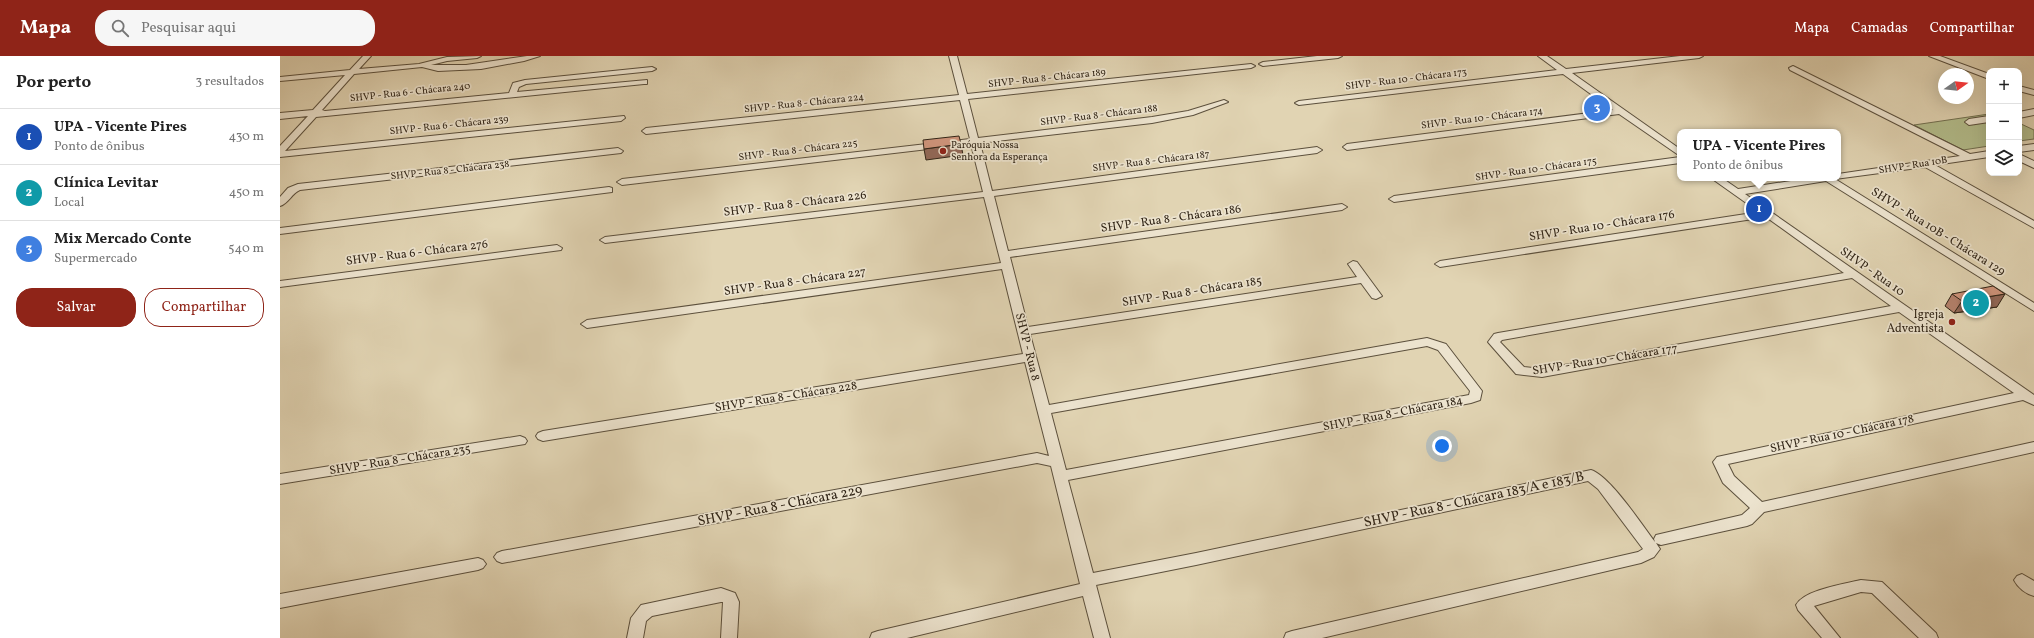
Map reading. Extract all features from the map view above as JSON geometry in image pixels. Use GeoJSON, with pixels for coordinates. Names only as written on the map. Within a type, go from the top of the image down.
{"type":"FeatureCollection","features":[{"type":"Feature","properties":{"kind":"street"},"geometry":{"type":"LineString","coordinates":[[280,151],[367,56]]}},
{"type":"Feature","properties":{"kind":"street"},"geometry":{"type":"LineString","coordinates":[[280,79],[419,66],[447,59],[477,56]]}},
{"type":"Feature","properties":{"kind":"street"},"geometry":{"type":"LineString","coordinates":[[419,66],[442,69],[512,62],[536,56]]}},
{"type":"Feature","properties":{"kind":"street","name":"SHVP - Rua 8"},"geometry":{"type":"LineString","coordinates":[[953,56],[976,140],[1004,260],[1102,638]]}},
{"type":"Feature","properties":{"kind":"street"},"geometry":{"type":"LineString","coordinates":[[1263,64],[1338,56]]}},
{"type":"Feature","properties":{"kind":"street"},"geometry":{"type":"LineString","coordinates":[[1542,56],[1677,151]]}},
{"type":"Feature","properties":{"kind":"street","name":"SHVP - Rua 10 - Chácara 173"},"geometry":{"type":"LineString","coordinates":[[1298,103],[1699,56]]}},
{"type":"Feature","properties":{"kind":"street"},"geometry":{"type":"LineString","coordinates":[[1933,56],[1986,76]]}},
{"type":"Feature","properties":{"kind":"street","name":"SHVP - Rua 8 - Chácara 189"},"geometry":{"type":"LineString","coordinates":[[964,97],[1251,66]]}},
{"type":"Feature","properties":{"kind":"street"},"geometry":{"type":"LineString","coordinates":[[1793,68],[1969,157]]}},
{"type":"Feature","properties":{"kind":"street"},"geometry":{"type":"LineString","coordinates":[[509,94],[516,85],[525,82],[652,69]]}},
{"type":"Feature","properties":{"kind":"street","name":"SHVP - Rua 6 - Chácara 240"},"geometry":{"type":"LineString","coordinates":[[280,116],[644,82]]}},
{"type":"Feature","properties":{"kind":"street"},"geometry":{"type":"LineString","coordinates":[[2022,89],[2034,93]]}},
{"type":"Feature","properties":{"kind":"street","name":"SHVP - Rua 8 - Chácara 224"},"geometry":{"type":"LineString","coordinates":[[646,131],[964,97]]}},
{"type":"Feature","properties":{"kind":"street","name":"SHVP - Rua 8 - Chácara 188"},"geometry":{"type":"LineString","coordinates":[[976,140],[1171,117],[1190,113],[1224,102]]}},
{"type":"Feature","properties":{"kind":"street","name":"SHVP - Rua 10 - Chácara 174"},"geometry":{"type":"LineString","coordinates":[[1347,147],[1621,111]]}},
{"type":"Feature","properties":{"kind":"street"},"geometry":{"type":"LineString","coordinates":[[2022,114],[2034,112]]}},
{"type":"Feature","properties":{"kind":"street","name":"SHVP - Rua 6 - Chácara 239"},"geometry":{"type":"LineString","coordinates":[[280,154],[621,118]]}},
{"type":"Feature","properties":{"kind":"street"},"geometry":{"type":"LineString","coordinates":[[1969,122],[1986,119]]}},
{"type":"Feature","properties":{"kind":"street","name":"SHVP - Rua 8 - Chácara 225"},"geometry":{"type":"LineString","coordinates":[[622,182],[976,140]]}},
{"type":"Feature","properties":{"kind":"street"},"geometry":{"type":"LineString","coordinates":[[2022,149],[2034,147]]}},
{"type":"Feature","properties":{"kind":"street","name":"SHVP - Rua 8 - Chácara 187"},"geometry":{"type":"LineString","coordinates":[[989,194],[1317,150]]}},
{"type":"Feature","properties":{"kind":"street","name":"SHVP - Rua 8 - Chácara 238"},"geometry":{"type":"LineString","coordinates":[[282,199],[291,190],[298,187],[618,151]]}},
{"type":"Feature","properties":{"kind":"street","name":"SHVP - Rua 10B"},"geometry":{"type":"LineString","coordinates":[[1841,177],[1986,154]]}},
{"type":"Feature","properties":{"kind":"street"},"geometry":{"type":"LineString","coordinates":[[2022,159],[2034,165]]}},
{"type":"Feature","properties":{"kind":"street","name":"SHVP - Rua 10 - Chácara 175"},"geometry":{"type":"LineString","coordinates":[[1394,199],[1677,160]]}},
{"type":"Feature","properties":{"kind":"street"},"geometry":{"type":"LineString","coordinates":[[1925,163],[2034,225]]}},
{"type":"Feature","properties":{"kind":"street","name":"SHVP - Rua 10"},"geometry":{"type":"LineString","coordinates":[[1720,181],[2030,398]]}},
{"type":"Feature","properties":{"kind":"street"},"geometry":{"type":"LineString","coordinates":[[1736,192],[1808,181]]}},
{"type":"Feature","properties":{"kind":"street","name":"SHVP - Rua 10B - Chácara 129"},"geometry":{"type":"LineString","coordinates":[[1833,181],[2034,308]]}},
{"type":"Feature","properties":{"kind":"street"},"geometry":{"type":"LineString","coordinates":[[280,231],[609,190]]}},
{"type":"Feature","properties":{"kind":"street","name":"SHVP - Rua 8 - Chácara 226"},"geometry":{"type":"LineString","coordinates":[[605,240],[989,194]]}},
{"type":"Feature","properties":{"kind":"street","name":"SHVP - Rua 8 - Chácara 186"},"geometry":{"type":"LineString","coordinates":[[1004,260],[1342,207]]}},
{"type":"Feature","properties":{"kind":"street","name":"SHVP - Rua 10 - Chácara 176"},"geometry":{"type":"LineString","coordinates":[[1440,264],[1768,214]]}},
{"type":"Feature","properties":{"kind":"street","name":"SHVP - Rua 6 - Chácara 276"},"geometry":{"type":"LineString","coordinates":[[280,284],[556,248]]}},
{"type":"Feature","properties":{"kind":"street","name":"SHVP - Rua 8 - Chácara 227"},"geometry":{"type":"LineString","coordinates":[[587,324],[1004,260]]}},
{"type":"Feature","properties":{"kind":"street"},"geometry":{"type":"LineString","coordinates":[[1353,264],[1376,296]]}},
{"type":"Feature","properties":{"kind":"street","name":"SHVP - Rua 10 - Chácara 177"},"geometry":{"type":"LineString","coordinates":[[1853,275],[1498,337],[1494,342],[1520,371],[1542,372],[1900,308]]}},
{"type":"Feature","properties":{"kind":"street","name":"SHVP - Rua 8 - Chácara 185"},"geometry":{"type":"LineString","coordinates":[[1023,331],[1364,279]]}},
{"type":"Feature","properties":{"kind":"street","name":"SHVP - Rua 8 - Chácara 184"},"geometry":{"type":"LineString","coordinates":[[1043,411],[1061,406],[1427,342],[1434,342],[1442,347],[1476,391],[1475,397],[1471,399],[1059,470]]}},
{"type":"Feature","properties":{"kind":"street","name":"SHVP - Rua 8 - Chácara 228"},"geometry":{"type":"LineString","coordinates":[[543,436],[1030,357]]}},
{"type":"Feature","properties":{"kind":"street","name":"SHVP - Rua 10 - Chácara 178"},"geometry":{"type":"LineString","coordinates":[[1759,508],[1728,480],[1720,462],[1722,460],[2030,398]]}},
{"type":"Feature","properties":{"kind":"street","name":"SHVP - Rua 8 - Chácara 235"},"geometry":{"type":"LineString","coordinates":[[280,479],[520,441]]}},
{"type":"Feature","properties":{"kind":"street"},"geometry":{"type":"LineString","coordinates":[[1661,539],[1747,520],[1759,508],[2034,448]]}},
{"type":"Feature","properties":{"kind":"street","name":"SHVP - Rua 8 - Chácara 229"},"geometry":{"type":"LineString","coordinates":[[502,558],[841,496],[1037,458],[1059,470]]}},
{"type":"Feature","properties":{"kind":"street","name":"SHVP - Rua 8 - Chácara 183/A e 183/B"},"geometry":{"type":"LineString","coordinates":[[1088,584],[1196,559],[1591,475],[1603,485],[1652,549],[1649,553],[1641,557],[1292,638]]}},
{"type":"Feature","properties":{"kind":"street"},"geometry":{"type":"LineString","coordinates":[[280,601],[478,564]]}},
{"type":"Feature","properties":{"kind":"street"},"geometry":{"type":"LineString","coordinates":[[2022,580],[2034,590]]}},
{"type":"Feature","properties":{"kind":"street"},"geometry":{"type":"LineString","coordinates":[[878,638],[1088,584]]}},
{"type":"Feature","properties":{"kind":"street"},"geometry":{"type":"LineString","coordinates":[[1832,638],[1806,610],[1804,605],[1810,600],[1861,586],[1876,587],[1930,638]]}},
{"type":"Feature","properties":{"kind":"street"},"geometry":{"type":"LineString","coordinates":[[635,638],[639,618],[647,610],[721,595],[729,598],[731,602],[729,638]]}},
{"type":"Feature","properties":{"kind":"green space"},"geometry":{"type":"Polygon","coordinates":[[[1986,114],[1986,146],[1963,150],[1914,125],[1986,114]]]}},
{"type":"Feature","properties":{"kind":"green space"},"geometry":{"type":"Polygon","coordinates":[[[2022,124],[2034,130],[2034,139],[2022,141],[2022,124]]]}},
{"type":"Feature","properties":{"kind":"building"},"geometry":{"type":"Polygon","coordinates":[[[959,136],[961,144],[924,149],[923,140],[959,136]]]}},
{"type":"Feature","properties":{"kind":"building"},"geometry":{"type":"Polygon","coordinates":[[[1993,286],[2005,294],[1962,301],[1952,294],[1993,286]]]}},
{"type":"Feature","properties":{"kind":"place","name":"Mix Mercado Conte"},"geometry":{"type":"Point","coordinates":[1597,108]}},
{"type":"Feature","properties":{"kind":"place","name":"Paróquia Nossa Senhora da Esperança"},"geometry":{"type":"Point","coordinates":[943,151]}},
{"type":"Feature","properties":{"kind":"place","name":"UPA - Vicente Pires"},"geometry":{"type":"Point","coordinates":[1759,209]}},
{"type":"Feature","properties":{"kind":"place","name":"Clínica Levitar"},"geometry":{"type":"Point","coordinates":[1976,303]}},
{"type":"Feature","properties":{"kind":"place","name":"Igreja Adventista"},"geometry":{"type":"Point","coordinates":[1952,322]}}]}
